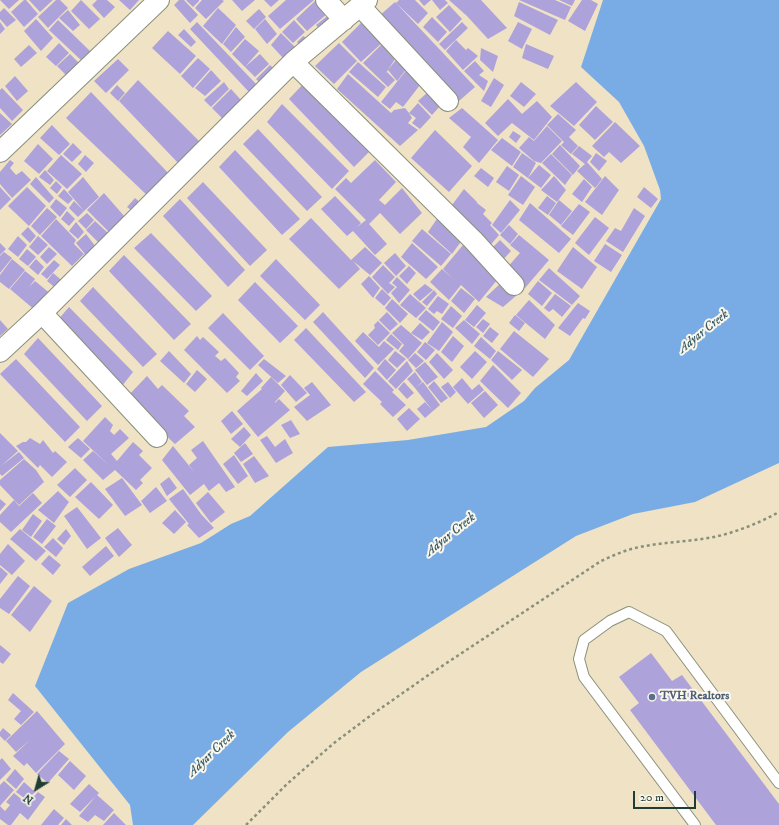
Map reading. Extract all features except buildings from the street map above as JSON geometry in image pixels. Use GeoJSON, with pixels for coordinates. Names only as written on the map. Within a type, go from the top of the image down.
{"type":"FeatureCollection","features":[{"type":"Feature","properties":{"kind":"street"},"geometry":{"type":"LineString","coordinates":[[0,152],[159,0]]}},
{"type":"Feature","properties":{"kind":"street"},"geometry":{"type":"LineString","coordinates":[[326,0],[344,20]]}},
{"type":"Feature","properties":{"kind":"street"},"geometry":{"type":"LineString","coordinates":[[0,352],[42,313],[293,62],[364,3],[448,101]]}},
{"type":"Feature","properties":{"kind":"street"},"geometry":{"type":"LineString","coordinates":[[293,62],[473,240],[514,285]]}},
{"type":"Feature","properties":{"kind":"street"},"geometry":{"type":"LineString","coordinates":[[42,313],[157,437]]}},
{"type":"Feature","properties":{"kind":"lane"},"geometry":{"type":"LineString","coordinates":[[695,825],[584,677],[579,659],[584,640],[623,615],[629,612],[666,631],[779,783]]}},
{"type":"Feature","properties":{"kind":"path"},"geometry":{"type":"LineString","coordinates":[[246,825],[288,784],[334,743],[370,716],[427,676],[601,561],[619,552],[635,548],[713,537],[733,532],[764,520],[779,512]]}},
{"type":"Feature","properties":{"kind":"water","name":"Adyar Creek"},"geometry":{"type":"Polygon","coordinates":[[[603,0],[779,0],[779,463],[695,502],[633,514],[576,536],[361,672],[288,732],[193,825],[133,825],[130,805],[35,686],[68,603],[129,569],[201,543],[231,524],[250,516],[328,447],[408,440],[486,427],[524,401],[535,388],[569,360],[661,199],[660,190],[644,146],[619,102],[581,67],[603,0]]]}},
{"type":"Feature","properties":{"kind":"place","name":"TVH Realtors"},"geometry":{"type":"Point","coordinates":[652,697]}}]}
